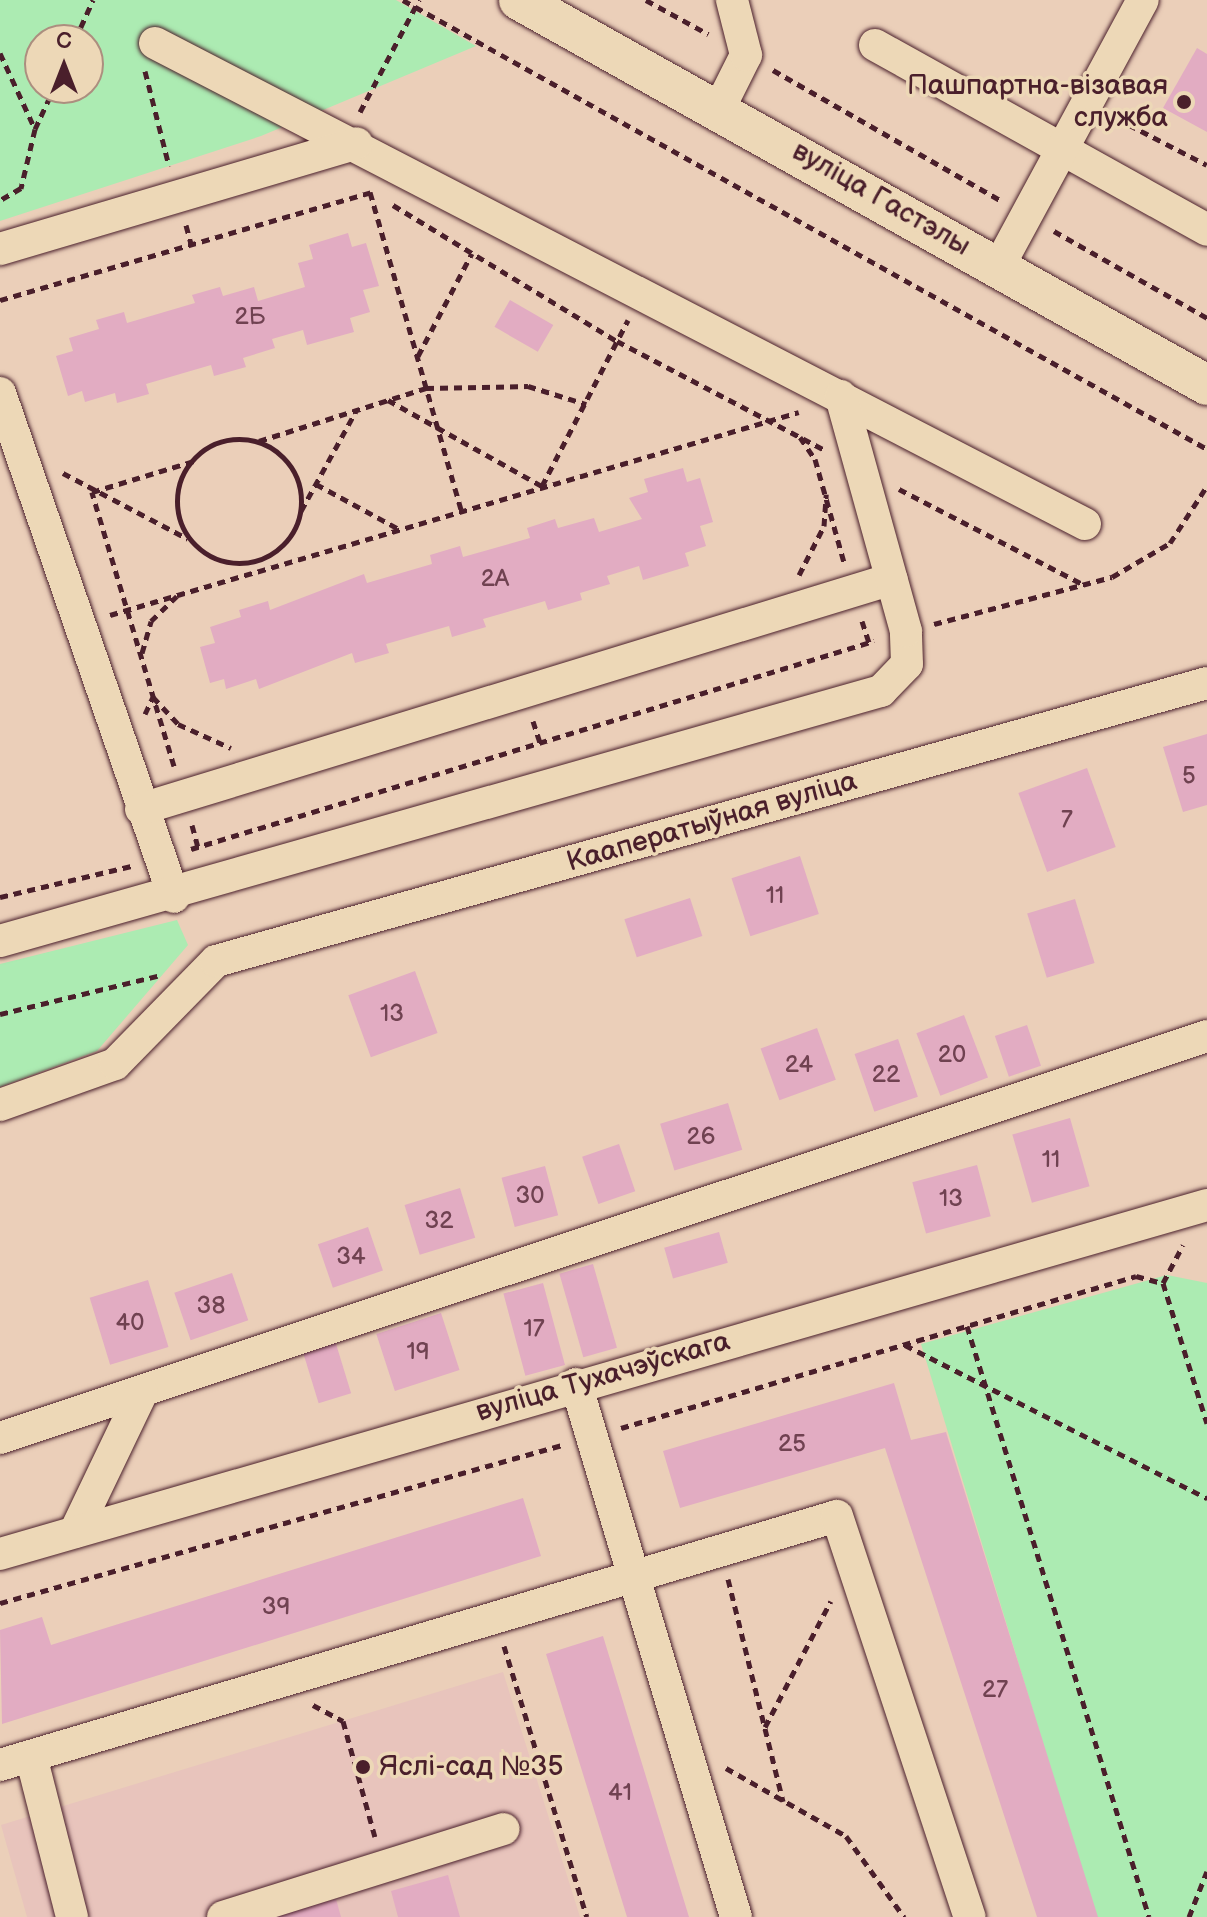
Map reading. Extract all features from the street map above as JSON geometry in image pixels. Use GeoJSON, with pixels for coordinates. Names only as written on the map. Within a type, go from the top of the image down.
{"type":"FeatureCollection","features":[{"type":"Feature","properties":{"kind":"main road","name":"вуліца Гастэлы"},"geometry":{"type":"LineString","coordinates":[[535,5],[1207,385]]}},
{"type":"Feature","properties":{"kind":"street"},"geometry":{"type":"LineString","coordinates":[[720,107],[746,55],[732,0]]}},
{"type":"Feature","properties":{"kind":"street"},"geometry":{"type":"LineString","coordinates":[[999,266],[1143,0]]}},
{"type":"Feature","properties":{"kind":"street"},"geometry":{"type":"LineString","coordinates":[[155,43],[357,143],[1085,524]]}},
{"type":"Feature","properties":{"kind":"street"},"geometry":{"type":"LineString","coordinates":[[875,45],[1207,230]]}},
{"type":"Feature","properties":{"kind":"street"},"geometry":{"type":"LineString","coordinates":[[0,249],[357,143]]}},
{"type":"Feature","properties":{"kind":"street"},"geometry":{"type":"LineString","coordinates":[[0,393],[141,809],[174,897]]}},
{"type":"Feature","properties":{"kind":"street"},"geometry":{"type":"LineString","coordinates":[[0,941],[174,897],[881,691],[907,664],[906,631],[841,396]]}},
{"type":"Feature","properties":{"kind":"street"},"geometry":{"type":"LineString","coordinates":[[141,809],[892,579]]}},
{"type":"Feature","properties":{"kind":"street","name":"Кааператыўная вуліца"},"geometry":{"type":"LineString","coordinates":[[216,961],[1207,683]]}},
{"type":"Feature","properties":{"kind":"street"},"geometry":{"type":"LineString","coordinates":[[0,1105],[115,1064],[216,961]]}},
{"type":"Feature","properties":{"kind":"street"},"geometry":{"type":"LineString","coordinates":[[0,1438],[1207,1036]]}},
{"type":"Feature","properties":{"kind":"street","name":"вуліца Тухачэўскага"},"geometry":{"type":"LineString","coordinates":[[0,1554],[576,1384],[1207,1205]]}},
{"type":"Feature","properties":{"kind":"street"},"geometry":{"type":"LineString","coordinates":[[576,1384],[736,1917]]}},
{"type":"Feature","properties":{"kind":"street"},"geometry":{"type":"LineString","coordinates":[[75,1532],[142,1392]]}},
{"type":"Feature","properties":{"kind":"street"},"geometry":{"type":"LineString","coordinates":[[0,1765],[837,1516],[970,1917]]}},
{"type":"Feature","properties":{"kind":"street"},"geometry":{"type":"LineString","coordinates":[[31,1756],[72,1917]]}},
{"type":"Feature","properties":{"kind":"street"},"geometry":{"type":"LineString","coordinates":[[223,1917],[503,1829]]}},
{"type":"Feature","properties":{"kind":"path"},"geometry":{"type":"LineString","coordinates":[[82,24],[93,0]]}},
{"type":"Feature","properties":{"kind":"path"},"geometry":{"type":"LineString","coordinates":[[403,0],[1207,449]]}},
{"type":"Feature","properties":{"kind":"path"},"geometry":{"type":"LineString","coordinates":[[419,0],[361,106],[357,143],[461,510]]}},
{"type":"Feature","properties":{"kind":"path"},"geometry":{"type":"LineString","coordinates":[[646,0],[1207,318]]}},
{"type":"Feature","properties":{"kind":"path"},"geometry":{"type":"LineString","coordinates":[[155,43],[144,75],[191,244]]}},
{"type":"Feature","properties":{"kind":"path"},"geometry":{"type":"LineString","coordinates":[[0,53],[35,129]]}},
{"type":"Feature","properties":{"kind":"path"},"geometry":{"type":"LineString","coordinates":[[1087,103],[1207,165]]}},
{"type":"Feature","properties":{"kind":"path"},"geometry":{"type":"LineString","coordinates":[[0,200],[21,188],[35,129],[47,104]]}},
{"type":"Feature","properties":{"kind":"path"},"geometry":{"type":"LineString","coordinates":[[0,300],[370,191],[617,341],[1082,585]]}},
{"type":"Feature","properties":{"kind":"path"},"geometry":{"type":"LineString","coordinates":[[417,357],[472,253]]}},
{"type":"Feature","properties":{"kind":"path"},"geometry":{"type":"LineString","coordinates":[[542,486],[642,292]]}},
{"type":"Feature","properties":{"kind":"path"},"geometry":{"type":"LineString","coordinates":[[92,492],[194,461],[223,439],[258,441],[426,388],[528,386],[586,404]]}},
{"type":"Feature","properties":{"kind":"path"},"geometry":{"type":"LineString","coordinates":[[79,625],[542,486],[772,422],[841,396]]}},
{"type":"Feature","properties":{"kind":"path"},"geometry":{"type":"LineString","coordinates":[[388,400],[542,486]]}},
{"type":"Feature","properties":{"kind":"path"},"geometry":{"type":"LineString","coordinates":[[18,445],[92,492],[190,540],[219,560],[255,561],[285,543],[356,410]]}},
{"type":"Feature","properties":{"kind":"path"},"geometry":{"type":"LineString","coordinates":[[799,436],[815,459],[869,643]]}},
{"type":"Feature","properties":{"kind":"path"},"geometry":{"type":"LineString","coordinates":[[258,441],[297,476],[300,511]]}},
{"type":"Feature","properties":{"kind":"path"},"geometry":{"type":"LineString","coordinates":[[190,540],[181,525],[177,490],[194,461]]}},
{"type":"Feature","properties":{"kind":"path"},"geometry":{"type":"LineString","coordinates":[[316,484],[399,529]]}},
{"type":"Feature","properties":{"kind":"path"},"geometry":{"type":"LineString","coordinates":[[0,897],[160,859],[906,631],[1082,585],[1170,543],[1207,486]]}},
{"type":"Feature","properties":{"kind":"path"},"geometry":{"type":"LineString","coordinates":[[92,492],[198,847]]}},
{"type":"Feature","properties":{"kind":"path"},"geometry":{"type":"LineString","coordinates":[[169,530],[181,525]]}},
{"type":"Feature","properties":{"kind":"path"},"geometry":{"type":"LineString","coordinates":[[255,561],[258,571]]}},
{"type":"Feature","properties":{"kind":"path"},"geometry":{"type":"LineString","coordinates":[[141,657],[151,621],[178,595]]}},
{"type":"Feature","properties":{"kind":"path"},"geometry":{"type":"LineString","coordinates":[[153,697],[178,724],[238,749]]}},
{"type":"Feature","properties":{"kind":"path"},"geometry":{"type":"LineString","coordinates":[[0,1014],[216,961]]}},
{"type":"Feature","properties":{"kind":"path"},"geometry":{"type":"LineString","coordinates":[[1165,1290],[1207,1423]]}},
{"type":"Feature","properties":{"kind":"path"},"geometry":{"type":"LineString","coordinates":[[967,1326],[1149,1917]]}},
{"type":"Feature","properties":{"kind":"path"},"geometry":{"type":"LineString","coordinates":[[904,1345],[1207,1498]]}},
{"type":"Feature","properties":{"kind":"path"},"geometry":{"type":"LineString","coordinates":[[721,1551],[783,1801]]}},
{"type":"Feature","properties":{"kind":"path"},"geometry":{"type":"LineString","coordinates":[[765,1727],[852,1561]]}},
{"type":"Feature","properties":{"kind":"path"},"geometry":{"type":"LineString","coordinates":[[496,1618],[587,1917]]}},
{"type":"Feature","properties":{"kind":"path"},"geometry":{"type":"LineString","coordinates":[[273,1684],[343,1721],[383,1867]]}},
{"type":"Feature","properties":{"kind":"path"},"geometry":{"type":"LineString","coordinates":[[683,1744],[846,1836],[904,1917]]}},
{"type":"Feature","properties":{"kind":"path"},"geometry":{"type":"LineString","coordinates":[[1189,1917],[1207,1871]]}},
{"type":"Feature","properties":{"kind":"shaded area","name":"Яслі-сад №35"},"geometry":{"type":"Polygon","coordinates":[[[503,1672],[580,1917],[27,1917],[1,1825],[503,1672]]]}},
{"type":"Feature","properties":{"kind":"green space"},"geometry":{"type":"Polygon","coordinates":[[[0,0],[396,0],[476,46],[261,136],[0,221],[0,0]]]}},
{"type":"Feature","properties":{"kind":"green space"},"geometry":{"type":"Polygon","coordinates":[[[177,920],[188,945],[97,1051],[0,1087],[0,964],[177,920]]]}},
{"type":"Feature","properties":{"kind":"green space"},"geometry":{"type":"Polygon","coordinates":[[[1167,1275],[1207,1283],[1207,1917],[1096,1917],[921,1344],[1167,1275]]]}},
{"type":"Feature","properties":{"kind":"building"},"geometry":{"type":"Polygon","coordinates":[[[1197,48],[1207,54],[1207,132],[1163,108],[1197,48]]]}},
{"type":"Feature","properties":{"kind":"building"},"geometry":{"type":"Polygon","coordinates":[[[348,233],[352,247],[366,243],[379,286],[363,290],[370,312],[350,318],[354,332],[307,345],[303,330],[272,339],[275,348],[243,358],[246,367],[214,376],[211,365],[146,384],[149,394],[117,403],[115,393],[85,402],[82,391],[68,396],[56,356],[73,351],[69,338],[99,329],[96,320],[124,312],[127,323],[195,303],[192,295],[220,287],[223,296],[254,287],[258,301],[305,287],[298,263],[313,259],[309,245],[348,233]]]}},
{"type":"Feature","properties":{"kind":"building"},"geometry":{"type":"Polygon","coordinates":[[[510,300],[553,325],[538,352],[494,327],[510,300]]]}},
{"type":"Feature","properties":{"kind":"building"},"geometry":{"type":"Polygon","coordinates":[[[683,468],[687,482],[700,478],[713,522],[700,526],[706,546],[685,553],[689,566],[643,580],[639,566],[607,576],[610,584],[580,593],[582,600],[548,610],[545,601],[483,619],[486,627],[452,637],[449,626],[386,644],[389,653],[355,663],[352,653],[259,689],[256,679],[226,689],[224,679],[210,683],[200,647],[215,643],[210,627],[241,617],[239,610],[268,601],[270,610],[364,574],[367,583],[432,564],[430,555],[460,546],[463,557],[530,538],[527,528],[555,519],[558,528],[594,518],[599,532],[642,519],[629,498],[648,492],[644,479],[683,468]]]}},
{"type":"Feature","properties":{"kind":"building"},"geometry":{"type":"Polygon","coordinates":[[[1207,734],[1207,805],[1183,812],[1163,747],[1207,734]]]}},
{"type":"Feature","properties":{"kind":"building"},"geometry":{"type":"Polygon","coordinates":[[[1087,768],[1116,847],[1047,872],[1018,793],[1087,768]]]}},
{"type":"Feature","properties":{"kind":"building"},"geometry":{"type":"Polygon","coordinates":[[[800,856],[819,914],[750,936],[732,878],[800,856]]]}},
{"type":"Feature","properties":{"kind":"building"},"geometry":{"type":"Polygon","coordinates":[[[690,898],[702,936],[637,957],[624,919],[690,898]]]}},
{"type":"Feature","properties":{"kind":"building"},"geometry":{"type":"Polygon","coordinates":[[[1075,899],[1095,963],[1047,978],[1027,914],[1075,899]]]}},
{"type":"Feature","properties":{"kind":"building"},"geometry":{"type":"Polygon","coordinates":[[[415,971],[438,1033],[371,1057],[348,995],[415,971]]]}},
{"type":"Feature","properties":{"kind":"building"},"geometry":{"type":"Polygon","coordinates":[[[964,1015],[988,1078],[940,1096],[916,1033],[964,1015]]]}},
{"type":"Feature","properties":{"kind":"building"},"geometry":{"type":"Polygon","coordinates":[[[1027,1025],[1041,1066],[1009,1077],[995,1036],[1027,1025]]]}},
{"type":"Feature","properties":{"kind":"building"},"geometry":{"type":"Polygon","coordinates":[[[817,1028],[836,1080],[779,1100],[761,1049],[817,1028]]]}},
{"type":"Feature","properties":{"kind":"building"},"geometry":{"type":"Polygon","coordinates":[[[898,1039],[918,1097],[874,1112],[855,1054],[898,1039]]]}},
{"type":"Feature","properties":{"kind":"building"},"geometry":{"type":"Polygon","coordinates":[[[728,1103],[742,1150],[674,1171],[660,1124],[728,1103]]]}},
{"type":"Feature","properties":{"kind":"building"},"geometry":{"type":"Polygon","coordinates":[[[1070,1118],[1090,1186],[1032,1203],[1012,1135],[1070,1118]]]}},
{"type":"Feature","properties":{"kind":"building"},"geometry":{"type":"Polygon","coordinates":[[[619,1144],[635,1191],[598,1204],[582,1157],[619,1144]]]}},
{"type":"Feature","properties":{"kind":"building"},"geometry":{"type":"Polygon","coordinates":[[[977,1165],[991,1216],[926,1234],[912,1182],[977,1165]]]}},
{"type":"Feature","properties":{"kind":"building"},"geometry":{"type":"Polygon","coordinates":[[[545,1166],[558,1215],[515,1227],[502,1178],[545,1166]]]}},
{"type":"Feature","properties":{"kind":"building"},"geometry":{"type":"Polygon","coordinates":[[[460,1188],[475,1238],[420,1255],[405,1205],[460,1188]]]}},
{"type":"Feature","properties":{"kind":"building"},"geometry":{"type":"Polygon","coordinates":[[[368,1227],[383,1270],[333,1288],[318,1244],[368,1227]]]}},
{"type":"Feature","properties":{"kind":"building"},"geometry":{"type":"Polygon","coordinates":[[[719,1232],[728,1263],[673,1278],[664,1248],[719,1232]]]}},
{"type":"Feature","properties":{"kind":"building"},"geometry":{"type":"Polygon","coordinates":[[[593,1264],[617,1348],[583,1357],[559,1274],[593,1264]]]}},
{"type":"Feature","properties":{"kind":"building"},"geometry":{"type":"Polygon","coordinates":[[[232,1273],[248,1320],[191,1340],[174,1293],[232,1273]]]}},
{"type":"Feature","properties":{"kind":"building"},"geometry":{"type":"Polygon","coordinates":[[[148,1280],[168,1347],[110,1365],[90,1298],[148,1280]]]}},
{"type":"Feature","properties":{"kind":"building"},"geometry":{"type":"Polygon","coordinates":[[[543,1283],[565,1365],[525,1376],[503,1294],[543,1283]]]}},
{"type":"Feature","properties":{"kind":"building"},"geometry":{"type":"Polygon","coordinates":[[[441,1313],[460,1370],[395,1391],[376,1334],[441,1313]]]}},
{"type":"Feature","properties":{"kind":"building"},"geometry":{"type":"Polygon","coordinates":[[[333,1334],[351,1393],[319,1403],[300,1344],[333,1334]]]}},
{"type":"Feature","properties":{"kind":"building"},"geometry":{"type":"Polygon","coordinates":[[[894,1383],[911,1440],[946,1432],[1098,1917],[1037,1917],[885,1448],[680,1508],[663,1451],[894,1383]]]}},
{"type":"Feature","properties":{"kind":"building"},"geometry":{"type":"Polygon","coordinates":[[[523,1498],[541,1556],[2,1724],[0,1630],[42,1617],[51,1645],[523,1498]]]}},
{"type":"Feature","properties":{"kind":"building"},"geometry":{"type":"Polygon","coordinates":[[[603,1636],[689,1917],[627,1917],[546,1654],[603,1636]]]}},
{"type":"Feature","properties":{"kind":"building"},"geometry":{"type":"Polygon","coordinates":[[[448,1875],[460,1917],[398,1917],[391,1891],[448,1875]]]}},
{"type":"Feature","properties":{"kind":"building"},"geometry":{"type":"Polygon","coordinates":[[[336,1899],[341,1917],[274,1917],[274,1916],[336,1899]]]}},
{"type":"Feature","properties":{"kind":"place","name":"Пашпартна-візавая служба"},"geometry":{"type":"Point","coordinates":[1184,102]}},
{"type":"Feature","properties":{"kind":"place","name":"Яслі-сад №35"},"geometry":{"type":"Point","coordinates":[363,1767]}}]}
